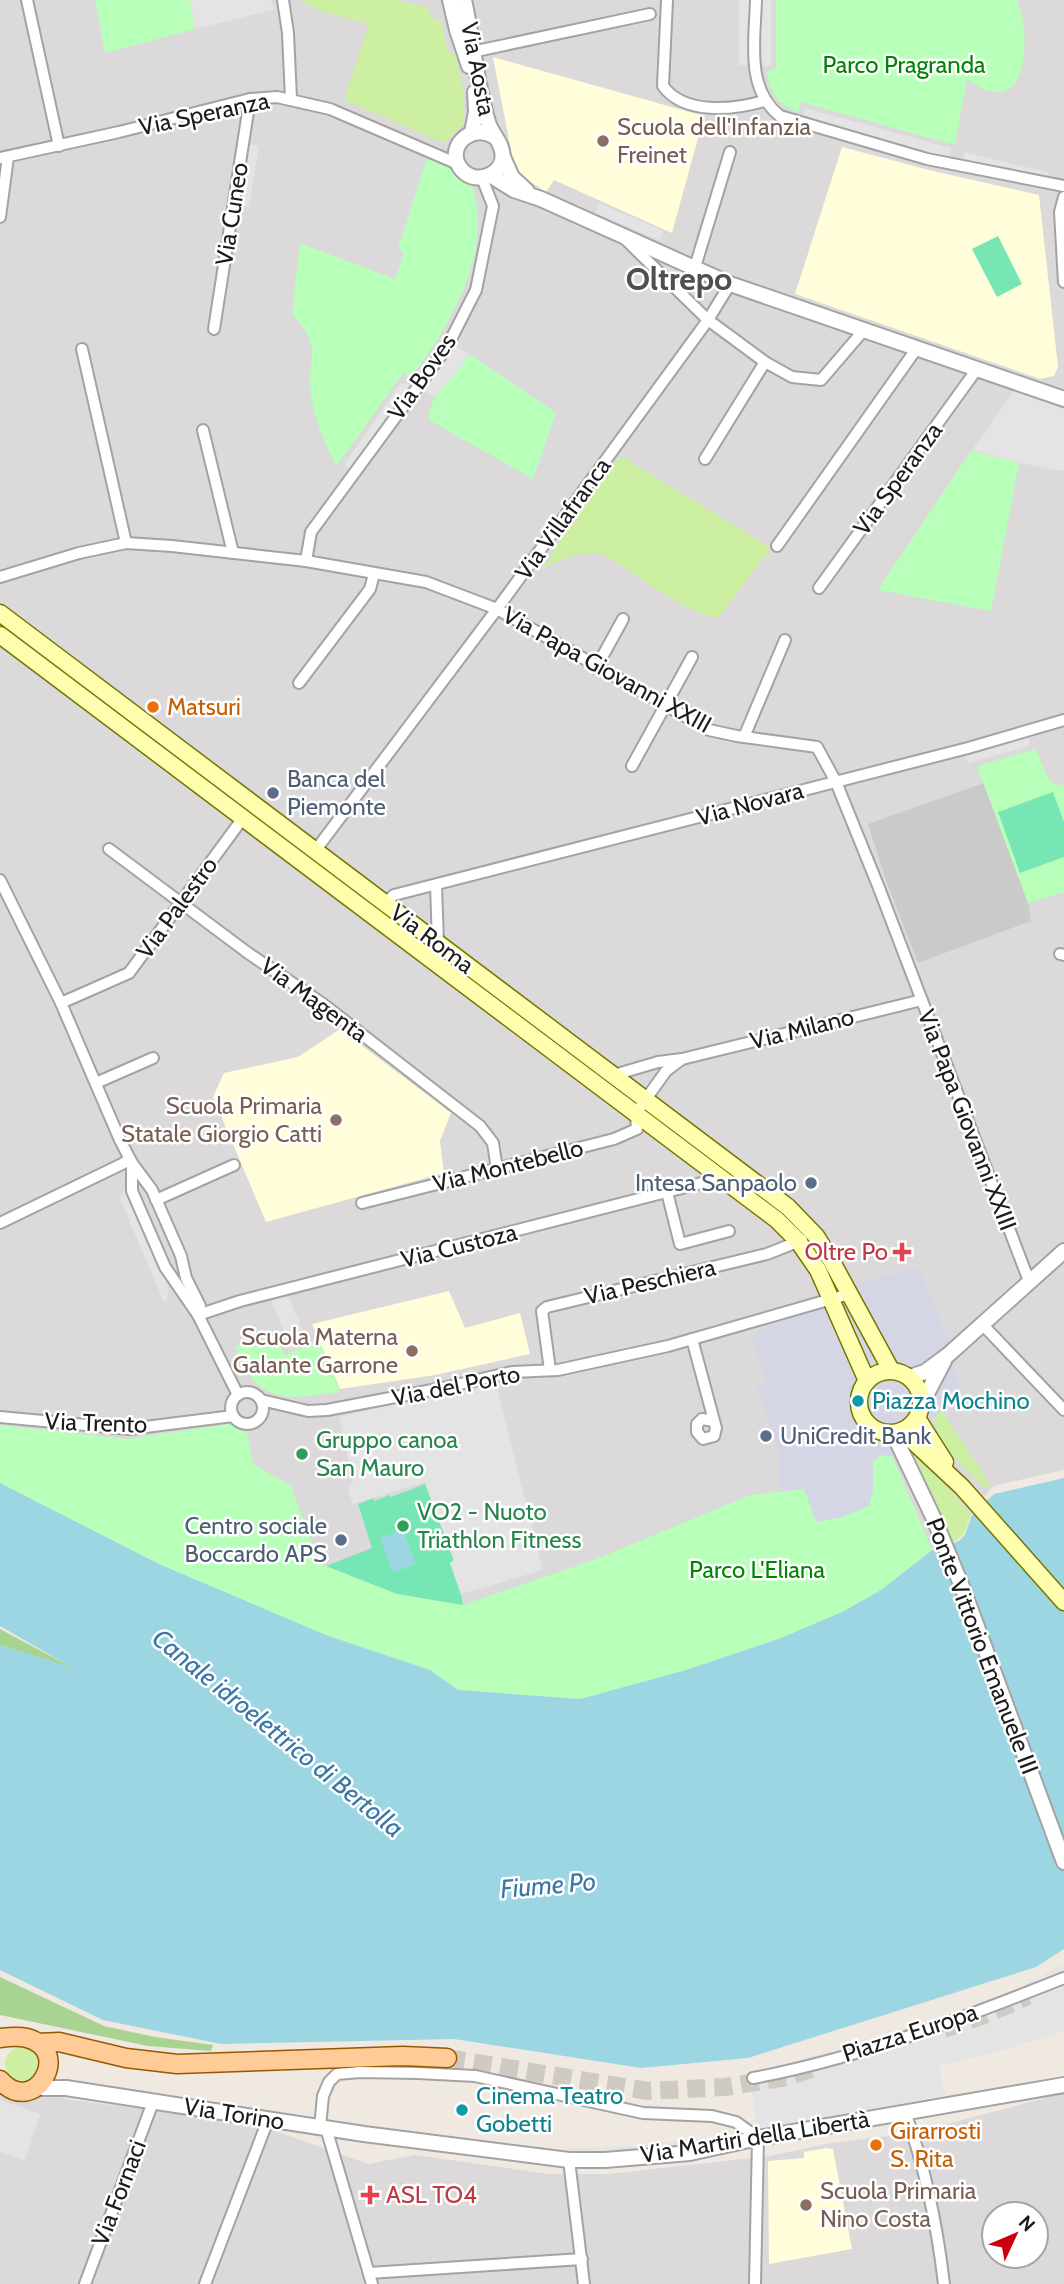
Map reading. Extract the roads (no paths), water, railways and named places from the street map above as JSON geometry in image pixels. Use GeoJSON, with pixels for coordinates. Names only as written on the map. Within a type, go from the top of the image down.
{"type":"FeatureCollection","features":[{"type":"Feature","properties":{"kind":"main road","name":"Via Roma"},"geometry":{"type":"LineString","coordinates":[[0,613],[614,1075],[649,1092],[788,1208],[814,1234],[847,1289]]}},
{"type":"Feature","properties":{"kind":"main road","name":"Via Roma"},"geometry":{"type":"LineString","coordinates":[[0,635],[777,1220],[798,1241],[818,1270],[829,1294]]}},
{"type":"Feature","properties":{"kind":"main road"},"geometry":{"type":"LineString","coordinates":[[847,1289],[891,1370]]}},
{"type":"Feature","properties":{"kind":"main road"},"geometry":{"type":"LineString","coordinates":[[829,1294],[867,1381]]}},
{"type":"Feature","properties":{"kind":"main road"},"geometry":{"type":"LineString","coordinates":[[955,1479],[920,1411],[921,1393],[910,1377],[891,1370],[881,1371],[867,1381],[859,1396],[860,1412],[873,1428],[897,1432],[955,1479],[1064,1602]]}},
{"type":"Feature","properties":{"kind":"main road"},"geometry":{"type":"LineString","coordinates":[[897,1432],[920,1411]]}},
{"type":"Feature","properties":{"kind":"main road"},"geometry":{"type":"LineString","coordinates":[[5,2041],[30,2038],[44,2049],[48,2068],[44,2080],[36,2088]]}},
{"type":"Feature","properties":{"kind":"main road"},"geometry":{"type":"LineString","coordinates":[[38,2043],[60,2042],[126,2058],[177,2064],[403,2056],[447,2058]]}},
{"type":"Feature","properties":{"kind":"main road"},"geometry":{"type":"LineString","coordinates":[[48,2068],[65,2055],[82,2049]]}},
{"type":"Feature","properties":{"kind":"main road","name":"Via Torino"},"geometry":{"type":"LineString","coordinates":[[0,2080],[13,2090],[29,2091],[36,2088]]}},
{"type":"Feature","properties":{"kind":"street"},"geometry":{"type":"LineString","coordinates":[[27,0],[59,146]]}},
{"type":"Feature","properties":{"kind":"street"},"geometry":{"type":"LineString","coordinates":[[283,0],[288,33],[290,99]]}},
{"type":"Feature","properties":{"kind":"street","name":"Via Aosta"},"geometry":{"type":"LineString","coordinates":[[450,0],[457,30],[471,52],[487,120],[495,137]]}},
{"type":"Feature","properties":{"kind":"street","name":"Via Aosta"},"geometry":{"type":"LineString","coordinates":[[464,0],[475,93],[472,132]]}},
{"type":"Feature","properties":{"kind":"street"},"geometry":{"type":"LineString","coordinates":[[667,0],[663,86],[671,97],[725,109],[764,101]]}},
{"type":"Feature","properties":{"kind":"street"},"geometry":{"type":"LineString","coordinates":[[756,0],[757,85],[764,101],[774,112],[786,118],[927,159],[1064,186]]}},
{"type":"Feature","properties":{"kind":"street"},"geometry":{"type":"LineString","coordinates":[[471,52],[650,14]]}},
{"type":"Feature","properties":{"kind":"street","name":"Via Speranza"},"geometry":{"type":"LineString","coordinates":[[4,158],[250,99],[290,99],[330,109],[452,158]]}},
{"type":"Feature","properties":{"kind":"street","name":"Via Cuneo"},"geometry":{"type":"LineString","coordinates":[[214,329],[250,99]]}},
{"type":"Feature","properties":{"kind":"street"},"geometry":{"type":"LineString","coordinates":[[537,197],[512,177],[495,137],[485,132],[472,132],[460,142],[452,158],[468,174],[486,176],[514,190],[537,197],[730,284],[1064,399]]}},
{"type":"Feature","properties":{"kind":"street"},"geometry":{"type":"LineString","coordinates":[[695,267],[730,152]]}},
{"type":"Feature","properties":{"kind":"street"},"geometry":{"type":"LineString","coordinates":[[486,176],[500,165],[503,157]]}},
{"type":"Feature","properties":{"kind":"street"},"geometry":{"type":"LineString","coordinates":[[0,217],[4,158]]}},
{"type":"Feature","properties":{"kind":"street","name":"Via Boves"},"geometry":{"type":"LineString","coordinates":[[306,561],[312,532],[447,347],[476,290],[493,206],[486,176]]}},
{"type":"Feature","properties":{"kind":"street"},"geometry":{"type":"LineString","coordinates":[[1064,197],[1060,212],[1064,282]]}},
{"type":"Feature","properties":{"kind":"street"},"geometry":{"type":"LineString","coordinates":[[621,235],[708,320],[765,362],[792,377],[821,380],[864,330]]}},
{"type":"Feature","properties":{"kind":"street","name":"Via Villafranca"},"geometry":{"type":"LineString","coordinates":[[315,851],[497,609],[708,320],[730,284]]}},
{"type":"Feature","properties":{"kind":"street"},"geometry":{"type":"LineString","coordinates":[[82,348],[126,543]]}},
{"type":"Feature","properties":{"kind":"street"},"geometry":{"type":"LineString","coordinates":[[777,545],[917,348]]}},
{"type":"Feature","properties":{"kind":"street"},"geometry":{"type":"LineString","coordinates":[[705,459],[765,362]]}},
{"type":"Feature","properties":{"kind":"street","name":"Via Speranza"},"geometry":{"type":"LineString","coordinates":[[819,588],[978,369]]}},
{"type":"Feature","properties":{"kind":"street"},"geometry":{"type":"LineString","coordinates":[[203,430],[233,553]]}},
{"type":"Feature","properties":{"kind":"street","name":"Via Papa Giovanni XXIII"},"geometry":{"type":"LineString","coordinates":[[0,577],[126,543],[306,561],[426,582],[497,609],[596,668],[709,730],[817,747],[836,782],[1029,1281]]}},
{"type":"Feature","properties":{"kind":"street"},"geometry":{"type":"LineString","coordinates":[[299,683],[370,589],[374,574]]}},
{"type":"Feature","properties":{"kind":"street"},"geometry":{"type":"LineString","coordinates":[[596,668],[623,619]]}},
{"type":"Feature","properties":{"kind":"street"},"geometry":{"type":"LineString","coordinates":[[744,737],[785,640]]}},
{"type":"Feature","properties":{"kind":"street"},"geometry":{"type":"LineString","coordinates":[[632,766],[692,657]]}},
{"type":"Feature","properties":{"kind":"street","name":"Via Novara"},"geometry":{"type":"LineString","coordinates":[[385,903],[394,895],[836,782],[1064,720]]}},
{"type":"Feature","properties":{"kind":"street","name":"Via Palestro"},"geometry":{"type":"LineString","coordinates":[[61,1003],[129,973],[243,818]]}},
{"type":"Feature","properties":{"kind":"street","name":"Via Magenta"},"geometry":{"type":"LineString","coordinates":[[109,849],[248,953],[323,1004],[480,1126],[493,1143],[497,1169]]}},
{"type":"Feature","properties":{"kind":"street"},"geometry":{"type":"LineString","coordinates":[[0,880],[61,1003],[131,1161],[154,1195],[183,1262],[186,1278],[200,1306],[198,1315]]}},
{"type":"Feature","properties":{"kind":"street"},"geometry":{"type":"LineString","coordinates":[[436,885],[438,943]]}},
{"type":"Feature","properties":{"kind":"street","name":"Via Milano"},"geometry":{"type":"LineString","coordinates":[[614,1075],[658,1062],[682,1059],[922,1000]]}},
{"type":"Feature","properties":{"kind":"street"},"geometry":{"type":"LineString","coordinates":[[96,1083],[153,1058]]}},
{"type":"Feature","properties":{"kind":"street","name":"Via Milano"},"geometry":{"type":"LineString","coordinates":[[636,1113],[666,1071],[682,1059]]}},
{"type":"Feature","properties":{"kind":"street","name":"Via Montebello"},"geometry":{"type":"LineString","coordinates":[[362,1203],[614,1139],[637,1129],[636,1113]]}},
{"type":"Feature","properties":{"kind":"street"},"geometry":{"type":"LineString","coordinates":[[131,1161],[132,1191],[165,1267],[198,1315],[238,1395]]}},
{"type":"Feature","properties":{"kind":"street"},"geometry":{"type":"LineString","coordinates":[[0,1223],[131,1161]]}},
{"type":"Feature","properties":{"kind":"street"},"geometry":{"type":"LineString","coordinates":[[154,1195],[234,1165]]}},
{"type":"Feature","properties":{"kind":"street","name":"Via Custoza"},"geometry":{"type":"LineString","coordinates":[[198,1315],[240,1301],[721,1178]]}},
{"type":"Feature","properties":{"kind":"street"},"geometry":{"type":"LineString","coordinates":[[134,1196],[138,1188],[144,1185],[154,1195]]}},
{"type":"Feature","properties":{"kind":"street"},"geometry":{"type":"LineString","coordinates":[[667,1192],[680,1244],[729,1231]]}},
{"type":"Feature","properties":{"kind":"street","name":"Via Peschiera"},"geometry":{"type":"LineString","coordinates":[[550,1370],[542,1311],[547,1307],[767,1254],[814,1234]]}},
{"type":"Feature","properties":{"kind":"street"},"geometry":{"type":"LineString","coordinates":[[910,1377],[925,1372],[948,1355],[1064,1251]]}},
{"type":"Feature","properties":{"kind":"street"},"geometry":{"type":"LineString","coordinates":[[165,1267],[175,1272],[181,1270],[183,1262]]}},
{"type":"Feature","properties":{"kind":"street","name":"Via del Porto"},"geometry":{"type":"LineString","coordinates":[[261,1400],[308,1411],[327,1410],[512,1372],[550,1370],[692,1339],[847,1289]]}},
{"type":"Feature","properties":{"kind":"street"},"geometry":{"type":"LineString","coordinates":[[982,1324],[1064,1410]]}},
{"type":"Feature","properties":{"kind":"street"},"geometry":{"type":"LineString","coordinates":[[692,1339],[714,1421]]}},
{"type":"Feature","properties":{"kind":"street"},"geometry":{"type":"LineString","coordinates":[[920,1411],[948,1355]]}},
{"type":"Feature","properties":{"kind":"street"},"geometry":{"type":"LineString","coordinates":[[248,1392],[261,1400],[263,1410],[256,1422],[246,1424],[233,1416],[231,1407],[238,1395],[248,1392]]}},
{"type":"Feature","properties":{"kind":"street","name":"Via Trento"},"geometry":{"type":"LineString","coordinates":[[0,1418],[129,1429],[233,1416]]}},
{"type":"Feature","properties":{"kind":"street","name":"Ponte Vittorio Emanuele III"},"geometry":{"type":"LineString","coordinates":[[897,1432],[958,1577],[1064,1863]]}},
{"type":"Feature","properties":{"kind":"street","name":"Piazza Europa"},"geometry":{"type":"LineString","coordinates":[[753,2078],[868,2049],[1064,1978]]}},
{"type":"Feature","properties":{"kind":"street"},"geometry":{"type":"LineString","coordinates":[[48,2068],[66,2088]]}},
{"type":"Feature","properties":{"kind":"street"},"geometry":{"type":"LineString","coordinates":[[582,2259],[370,2278],[323,2128],[323,2096],[329,2082],[337,2074],[360,2072],[475,2076],[643,2113],[712,2116],[736,2122],[758,2138],[755,2284]]}},
{"type":"Feature","properties":{"kind":"street","name":"Via Martiri della Libertà"},"geometry":{"type":"LineString","coordinates":[[402,2139],[569,2160],[690,2153],[758,2138],[1064,2085]]}},
{"type":"Feature","properties":{"kind":"street","name":"Via Torino"},"geometry":{"type":"LineString","coordinates":[[36,2088],[66,2088],[402,2139]]}},
{"type":"Feature","properties":{"kind":"street","name":"Via Fornaci"},"geometry":{"type":"LineString","coordinates":[[85,2284],[153,2102]]}},
{"type":"Feature","properties":{"kind":"street"},"geometry":{"type":"LineString","coordinates":[[905,2112],[937,2223],[944,2284]]}},
{"type":"Feature","properties":{"kind":"street"},"geometry":{"type":"LineString","coordinates":[[205,2284],[268,2120]]}},
{"type":"Feature","properties":{"kind":"street"},"geometry":{"type":"LineString","coordinates":[[569,2160],[584,2284]]}},
{"type":"Feature","properties":{"kind":"water"},"geometry":{"type":"Polygon","coordinates":[[[1064,1478],[1064,1949],[1036,1967],[748,2058],[641,2068],[454,2039],[221,2044],[103,2020],[0,1970],[0,1645],[71,1667],[0,1626],[0,1483],[159,1564],[326,1635],[430,1670],[458,1690],[580,1699],[686,1670],[781,1638],[844,1611],[881,1590],[931,1551],[959,1541],[965,1535],[972,1515],[994,1494],[1064,1478]]]}},
{"type":"Feature","properties":{"kind":"water"},"geometry":{"type":"Polygon","coordinates":[[[403,1530],[416,1564],[393,1573],[380,1538],[403,1530]]]}},
{"type":"Feature","properties":{"kind":"tunnel"},"geometry":{"type":"LineString","coordinates":[[944,2029],[1028,1996]]}},
{"type":"Feature","properties":{"kind":"tunnel"},"geometry":{"type":"LineString","coordinates":[[447,2058],[648,2091],[725,2087],[788,2077],[816,2067]]}},
{"type":"Feature","properties":{"kind":"place","name":"Scuola dell'Infanzia Freinet"},"geometry":{"type":"Point","coordinates":[603,141]}},
{"type":"Feature","properties":{"kind":"place","name":"Matsuri"},"geometry":{"type":"Point","coordinates":[153,707]}},
{"type":"Feature","properties":{"kind":"place","name":"Banca del Piemonte"},"geometry":{"type":"Point","coordinates":[273,793]}},
{"type":"Feature","properties":{"kind":"place","name":"Scuola Primaria Statale Giorgio Catti"},"geometry":{"type":"Point","coordinates":[336,1120]}},
{"type":"Feature","properties":{"kind":"place","name":"Intesa Sanpaolo"},"geometry":{"type":"Point","coordinates":[811,1183]}},
{"type":"Feature","properties":{"kind":"place","name":"Oltre Po"},"geometry":{"type":"Point","coordinates":[902,1252]}},
{"type":"Feature","properties":{"kind":"place","name":"Scuola Materna Galante Garrone"},"geometry":{"type":"Point","coordinates":[412,1351]}},
{"type":"Feature","properties":{"kind":"place","name":"Piazza Mochino"},"geometry":{"type":"Point","coordinates":[858,1401]}},
{"type":"Feature","properties":{"kind":"place","name":"UniCredit Bank"},"geometry":{"type":"Point","coordinates":[766,1436]}},
{"type":"Feature","properties":{"kind":"place","name":"Gruppo canoa San Mauro"},"geometry":{"type":"Point","coordinates":[302,1454]}},
{"type":"Feature","properties":{"kind":"place","name":"VO2 - Nuoto Triathlon Fitness"},"geometry":{"type":"Point","coordinates":[403,1526]}},
{"type":"Feature","properties":{"kind":"place","name":"Centro sociale Boccardo APS"},"geometry":{"type":"Point","coordinates":[341,1540]}},
{"type":"Feature","properties":{"kind":"place","name":"Cinema Teatro Gobetti"},"geometry":{"type":"Point","coordinates":[462,2110]}},
{"type":"Feature","properties":{"kind":"place","name":"Girarrosti S. Rita"},"geometry":{"type":"Point","coordinates":[876,2145]}},
{"type":"Feature","properties":{"kind":"place","name":"ASL TO4"},"geometry":{"type":"Point","coordinates":[370,2195]}},
{"type":"Feature","properties":{"kind":"place","name":"Scuola Primaria Nino Costa"},"geometry":{"type":"Point","coordinates":[806,2205]}},
{"type":"Feature","properties":{"kind":"district","name":"Oltrepo"},"geometry":{"type":"Point","coordinates":[679,279]}},
{"type":"Feature","properties":{"kind":"park label","name":"Parco Pragranda"},"geometry":{"type":"Point","coordinates":[904,65]}},
{"type":"Feature","properties":{"kind":"park label","name":"Parco L'Eliana"},"geometry":{"type":"Point","coordinates":[757,1570]}},
{"type":"Feature","properties":{"kind":"water label","name":"Canale idroelettrico di Bertolla"},"geometry":{"type":"Point","coordinates":[278,1733]}},
{"type":"Feature","properties":{"kind":"water label","name":"Fiume Po"},"geometry":{"type":"Point","coordinates":[548,1885]}}]}
